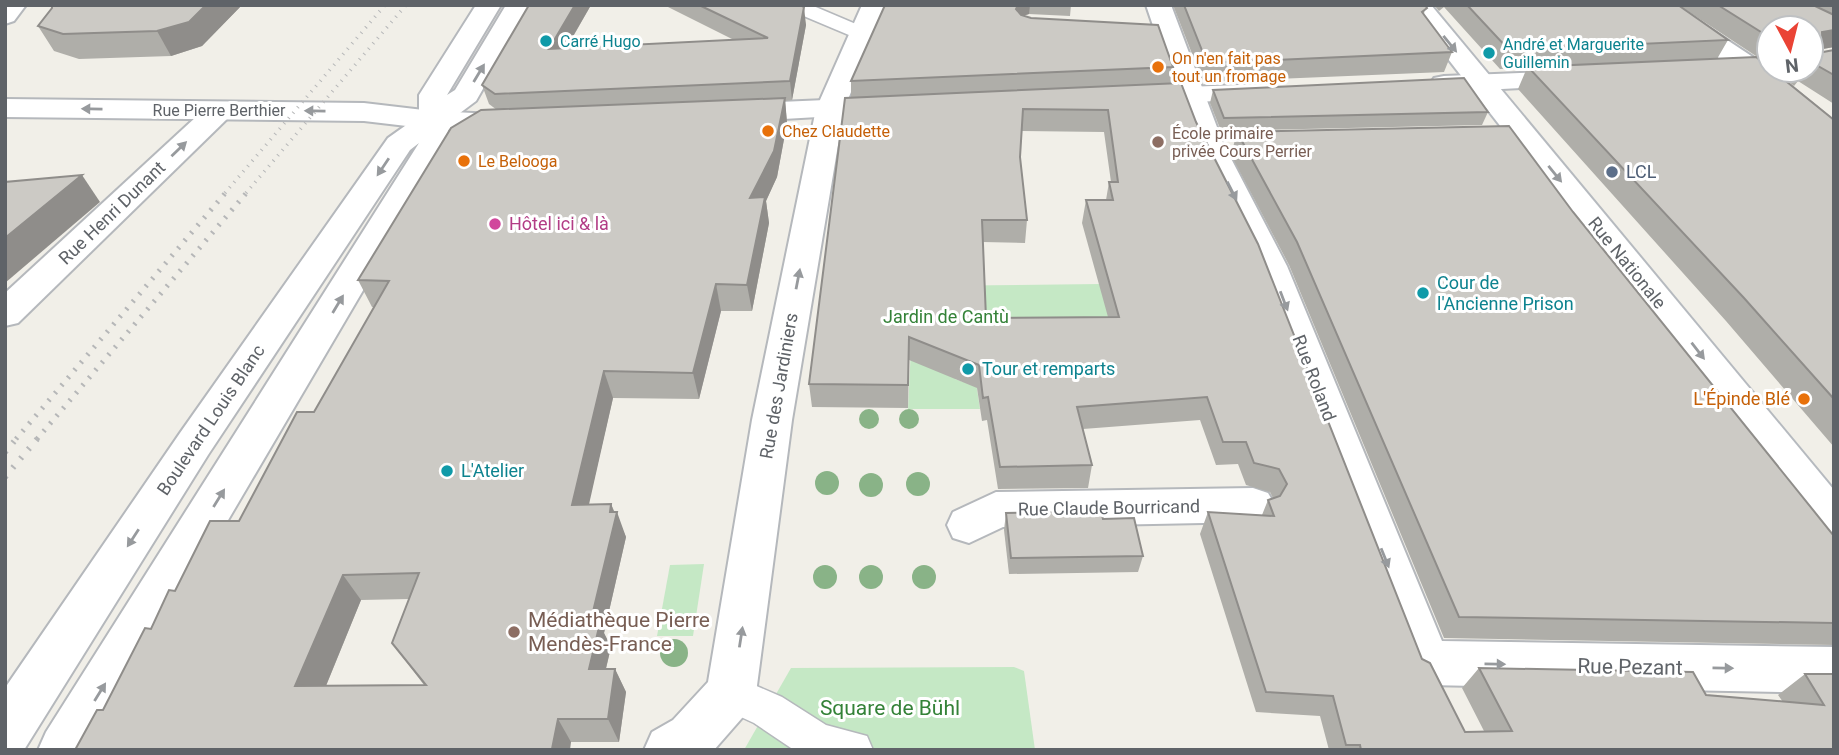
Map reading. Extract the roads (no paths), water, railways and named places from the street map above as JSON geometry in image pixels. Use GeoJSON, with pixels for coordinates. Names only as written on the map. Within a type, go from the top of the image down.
{"type":"FeatureCollection","features":[{"type":"Feature","properties":{"kind":"street"},"geometry":{"type":"LineString","coordinates":[[5,16],[14,5]]}},
{"type":"Feature","properties":{"kind":"street"},"geometry":{"type":"LineString","coordinates":[[64,750],[420,170],[434,145],[433,95],[489,5]]}},
{"type":"Feature","properties":{"kind":"street","name":"Boulevard Louis Blanc"},"geometry":{"type":"LineString","coordinates":[[5,733],[201,434],[399,144],[466,95],[519,5]]}},
{"type":"Feature","properties":{"kind":"street"},"geometry":{"type":"LineString","coordinates":[[794,5],[863,34]]}},
{"type":"Feature","properties":{"kind":"street","name":"Rue des Jardiniers"},"geometry":{"type":"LineString","coordinates":[[731,693],[772,420],[830,109],[875,5]]}},
{"type":"Feature","properties":{"kind":"street","name":"Rue Roland"},"geometry":{"type":"LineString","coordinates":[[1158,5],[1189,95],[1222,142],[1270,266],[1352,506],[1436,680]]}},
{"type":"Feature","properties":{"kind":"street","name":"Rue Nationale"},"geometry":{"type":"LineString","coordinates":[[1418,5],[1834,522]]}},
{"type":"Feature","properties":{"kind":"street"},"geometry":{"type":"LineString","coordinates":[[1657,5],[1755,65]]}},
{"type":"Feature","properties":{"kind":"street"},"geometry":{"type":"LineString","coordinates":[[1140,30],[1167,32]]}},
{"type":"Feature","properties":{"kind":"street"},"geometry":{"type":"LineString","coordinates":[[1714,72],[1755,69]]}},
{"type":"Feature","properties":{"kind":"street"},"geometry":{"type":"LineString","coordinates":[[1412,86],[1604,77]]}},
{"type":"Feature","properties":{"kind":"street"},"geometry":{"type":"LineString","coordinates":[[1778,84],[1834,137]]}},
{"type":"Feature","properties":{"kind":"street"},"geometry":{"type":"LineString","coordinates":[[1106,99],[1286,91]]}},
{"type":"Feature","properties":{"kind":"street"},"geometry":{"type":"LineString","coordinates":[[706,115],[925,105]]}},
{"type":"Feature","properties":{"kind":"street","name":"Rue Pierre Berthier"},"geometry":{"type":"LineString","coordinates":[[5,108],[365,112],[497,125],[546,122]]}},
{"type":"Feature","properties":{"kind":"street","name":"Rue Henri Dunant"},"geometry":{"type":"LineString","coordinates":[[5,314],[219,111]]}},
{"type":"Feature","properties":{"kind":"street"},"geometry":{"type":"LineString","coordinates":[[1483,137],[1524,136]]}},
{"type":"Feature","properties":{"kind":"street","name":"Rue Claude Bourricand"},"geometry":{"type":"LineString","coordinates":[[969,525],[996,510],[1253,505]]}},
{"type":"Feature","properties":{"kind":"street","name":"Rue Pezant"},"geometry":{"type":"LineString","coordinates":[[1436,680],[1834,670]]}},
{"type":"Feature","properties":{"kind":"street"},"geometry":{"type":"LineString","coordinates":[[670,750],[691,738],[731,693],[768,710],[818,743],[853,750]]}},
{"type":"Feature","properties":{"kind":"railway"},"geometry":{"type":"LineString","coordinates":[[225,193],[385,5]]}},
{"type":"Feature","properties":{"kind":"railway"},"geometry":{"type":"LineString","coordinates":[[246,193],[406,5]]}},
{"type":"Feature","properties":{"kind":"railway"},"geometry":{"type":"LineString","coordinates":[[16,439],[227,191]]}},
{"type":"Feature","properties":{"kind":"railway"},"geometry":{"type":"LineString","coordinates":[[37,439],[248,191]]}},
{"type":"Feature","properties":{"kind":"railway"},"geometry":{"type":"LineString","coordinates":[[5,452],[17,438]]}},
{"type":"Feature","properties":{"kind":"railway"},"geometry":{"type":"LineString","coordinates":[[5,477],[38,438]]}},
{"type":"Feature","properties":{"kind":"place","name":"Carré Hugo"},"geometry":{"type":"Point","coordinates":[546,41]}},
{"type":"Feature","properties":{"kind":"place","name":"André et Marguerite Guillemin"},"geometry":{"type":"Point","coordinates":[1489,53]}},
{"type":"Feature","properties":{"kind":"place","name":"On n'en fait pas tout un fromage"},"geometry":{"type":"Point","coordinates":[1158,67]}},
{"type":"Feature","properties":{"kind":"place","name":"Chez Claudette"},"geometry":{"type":"Point","coordinates":[768,131]}},
{"type":"Feature","properties":{"kind":"place","name":"École primaire privée Cours Perrier"},"geometry":{"type":"Point","coordinates":[1158,142]}},
{"type":"Feature","properties":{"kind":"place","name":"Le Belooga"},"geometry":{"type":"Point","coordinates":[464,161]}},
{"type":"Feature","properties":{"kind":"place","name":"LCL"},"geometry":{"type":"Point","coordinates":[1612,172]}},
{"type":"Feature","properties":{"kind":"place","name":"Hôtel ici & là"},"geometry":{"type":"Point","coordinates":[495,224]}},
{"type":"Feature","properties":{"kind":"place","name":"Cour de l'Ancienne Prison"},"geometry":{"type":"Point","coordinates":[1423,293]}},
{"type":"Feature","properties":{"kind":"place","name":"Tour et remparts"},"geometry":{"type":"Point","coordinates":[968,369]}},
{"type":"Feature","properties":{"kind":"place","name":"L'Épinde Blé"},"geometry":{"type":"Point","coordinates":[1804,399]}},
{"type":"Feature","properties":{"kind":"place","name":"L'Atelier"},"geometry":{"type":"Point","coordinates":[447,471]}},
{"type":"Feature","properties":{"kind":"place","name":"Médiathèque Pierre Mendès-France"},"geometry":{"type":"Point","coordinates":[514,632]}},
{"type":"Feature","properties":{"kind":"park label","name":"Jardin de Cantù"},"geometry":{"type":"Point","coordinates":[946,317]}},
{"type":"Feature","properties":{"kind":"park label","name":"Square de Bühl"},"geometry":{"type":"Point","coordinates":[890,708]}}]}
